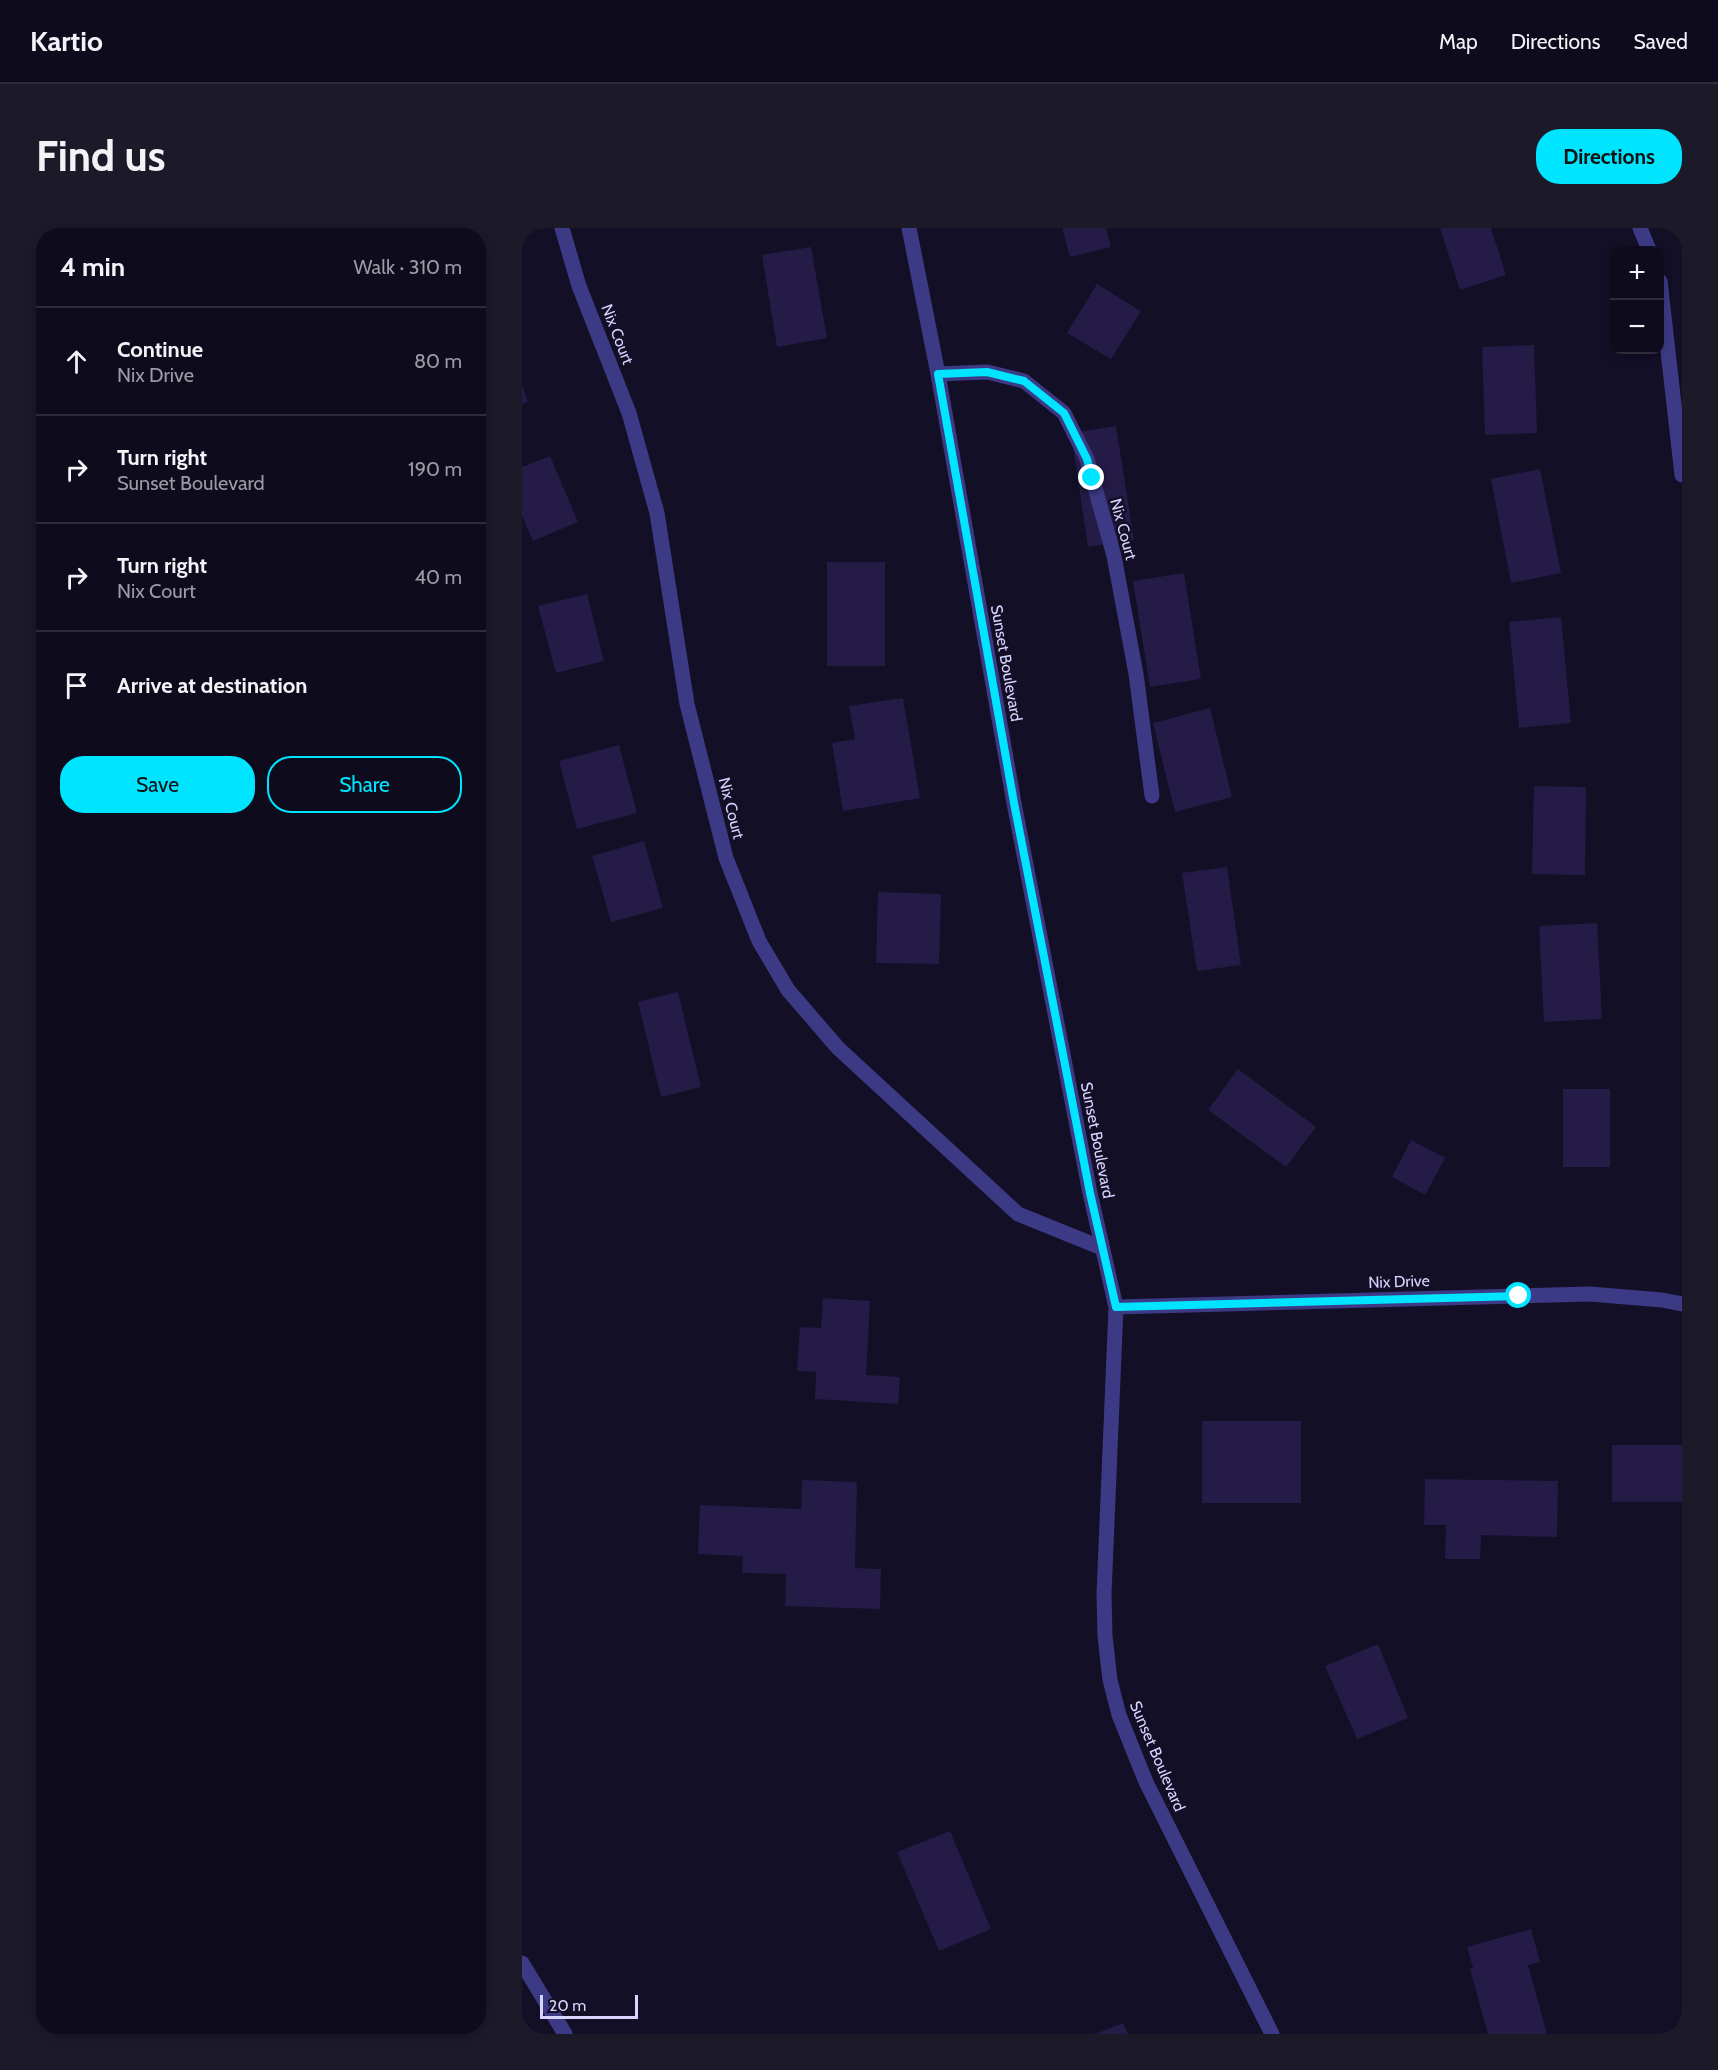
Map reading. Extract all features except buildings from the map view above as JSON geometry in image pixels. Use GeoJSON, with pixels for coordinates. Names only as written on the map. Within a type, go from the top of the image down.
{"type":"FeatureCollection","features":[{"type":"Feature","properties":{"kind":"street","name":"Nix Court"},"geometry":{"type":"LineString","coordinates":[[562,228],[579,286],[629,413],[657,513],[687,704],[726,858],[759,941],[788,990],[838,1048],[1018,1214],[1102,1248]]}},
{"type":"Feature","properties":{"kind":"street","name":"Sunset Boulevard"},"geometry":{"type":"LineString","coordinates":[[909,228],[938,374],[1014,803],[1102,1248],[1116,1307],[1104,1594],[1105,1636],[1110,1680],[1119,1715],[1146,1782],[1272,2034]]}},
{"type":"Feature","properties":{"kind":"street"},"geometry":{"type":"LineString","coordinates":[[1640,228],[1647,246]]}},
{"type":"Feature","properties":{"kind":"street"},"geometry":{"type":"LineString","coordinates":[[1661,300],[1682,475]]}},
{"type":"Feature","properties":{"kind":"street","name":"Nix Court"},"geometry":{"type":"LineString","coordinates":[[938,374],[987,372],[1024,381],[1064,413],[1087,459],[1114,556],[1136,674],[1152,796]]}},
{"type":"Feature","properties":{"kind":"street","name":"Nix Drive"},"geometry":{"type":"LineString","coordinates":[[1116,1307],[1590,1294],[1662,1300],[1682,1304]]}},
{"type":"Feature","properties":{"kind":"street"},"geometry":{"type":"LineString","coordinates":[[522,1963],[564,2034]]}},
{"type":"Feature","properties":{"kind":"route"},"geometry":{"type":"LineString","coordinates":[[1092,478],[1087,459],[1064,413],[1024,381],[987,372],[938,374],[1014,803],[1090,1193],[1116,1307],[1519,1296]]}}]}
